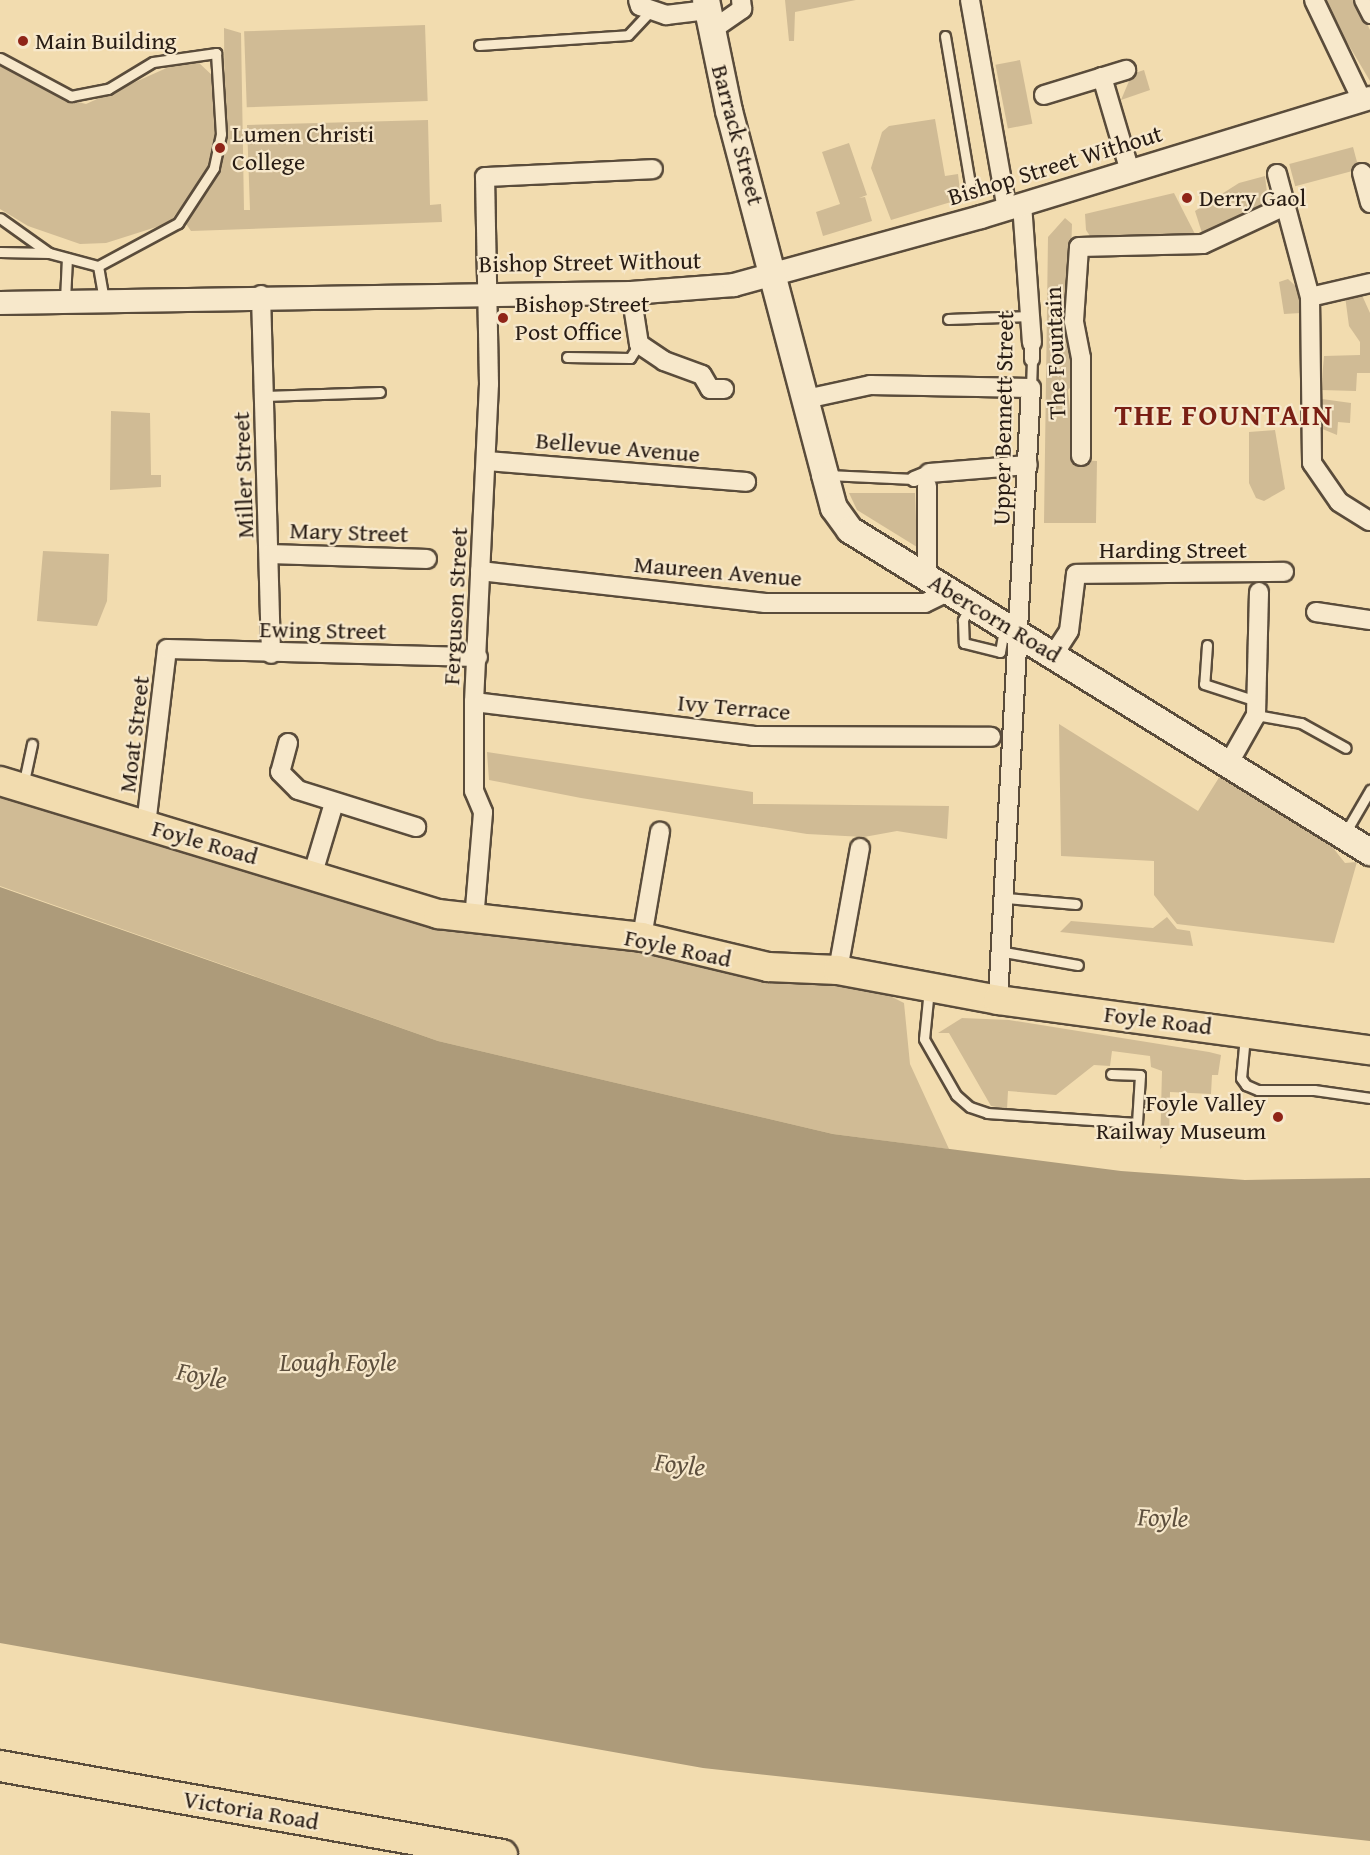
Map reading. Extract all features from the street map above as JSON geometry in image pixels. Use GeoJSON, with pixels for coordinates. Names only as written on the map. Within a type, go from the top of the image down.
{"type":"FeatureCollection","features":[{"type":"Feature","properties":{"kind":"highway","name":"Victoria Road"},"geometry":{"type":"LineString","coordinates":[[0,1766],[502,1855]]}},
{"type":"Feature","properties":{"kind":"main road","name":"Barrack Street"},"geometry":{"type":"LineString","coordinates":[[708,13],[775,269]]}},
{"type":"Feature","properties":{"kind":"main road","name":"Abercorn Road"},"geometry":{"type":"LineString","coordinates":[[775,269],[834,508],[850,530],[1230,761],[1370,852]]}},
{"type":"Feature","properties":{"kind":"main road","name":"Foyle Road"},"geometry":{"type":"LineString","coordinates":[[11,784],[474,920],[642,937],[768,967],[838,970],[998,1000],[1246,1031],[1370,1050]]}},
{"type":"Feature","properties":{"kind":"street"},"geometry":{"type":"LineString","coordinates":[[644,5],[666,15],[708,13],[742,9],[741,0]]}},
{"type":"Feature","properties":{"kind":"street","name":"Upper Bennett Street"},"geometry":{"type":"LineString","coordinates":[[970,0],[1014,206],[1030,316],[1032,351]]}},
{"type":"Feature","properties":{"kind":"street"},"geometry":{"type":"LineString","coordinates":[[1314,0],[1366,99]]}},
{"type":"Feature","properties":{"kind":"street"},"geometry":{"type":"LineString","coordinates":[[1362,0],[1370,16]]}},
{"type":"Feature","properties":{"kind":"street"},"geometry":{"type":"LineString","coordinates":[[1044,96],[1126,70]]}},
{"type":"Feature","properties":{"kind":"street"},"geometry":{"type":"LineString","coordinates":[[1102,78],[1129,168]]}},
{"type":"Feature","properties":{"kind":"street","name":"Bishop Street Without"},"geometry":{"type":"LineString","coordinates":[[0,303],[488,292],[631,293],[734,285],[775,269],[1014,206],[1129,168],[1366,99]]}},
{"type":"Feature","properties":{"kind":"street","name":"Ferguson Street"},"geometry":{"type":"LineString","coordinates":[[474,920],[483,812],[474,791],[474,702],[487,461],[488,292],[485,177],[653,169]]}},
{"type":"Feature","properties":{"kind":"street"},"geometry":{"type":"LineString","coordinates":[[1276,171],[1310,297],[1312,463],[1339,502],[1370,520]]}},
{"type":"Feature","properties":{"kind":"street"},"geometry":{"type":"LineString","coordinates":[[1362,173],[1370,203]]}},
{"type":"Feature","properties":{"kind":"street","name":"The Fountain"},"geometry":{"type":"LineString","coordinates":[[1081,456],[1081,357],[1074,321],[1078,247],[1203,244],[1286,206]]}},
{"type":"Feature","properties":{"kind":"street"},"geometry":{"type":"LineString","coordinates":[[1310,297],[1370,283]]}},
{"type":"Feature","properties":{"kind":"street"},"geometry":{"type":"LineString","coordinates":[[631,293],[639,344],[702,375],[710,389],[724,389]]}},
{"type":"Feature","properties":{"kind":"street","name":"Miller Street"},"geometry":{"type":"LineString","coordinates":[[261,296],[271,654]]}},
{"type":"Feature","properties":{"kind":"street"},"geometry":{"type":"LineString","coordinates":[[806,399],[870,385],[1031,388]]}},
{"type":"Feature","properties":{"kind":"street","name":"Upper Bennett Street"},"geometry":{"type":"LineString","coordinates":[[998,1000],[1004,952],[1012,629],[1028,465],[1031,388]]}},
{"type":"Feature","properties":{"kind":"street","name":"Bellevue Avenue"},"geometry":{"type":"LineString","coordinates":[[487,461],[746,482]]}},
{"type":"Feature","properties":{"kind":"street"},"geometry":{"type":"LineString","coordinates":[[927,577],[923,479],[1028,465]]}},
{"type":"Feature","properties":{"kind":"street","name":"Mary Street"},"geometry":{"type":"LineString","coordinates":[[270,554],[427,559]]}},
{"type":"Feature","properties":{"kind":"street","name":"Maureen Avenue"},"geometry":{"type":"LineString","coordinates":[[480,571],[765,603],[925,603],[961,597]]}},
{"type":"Feature","properties":{"kind":"street","name":"Harding Street"},"geometry":{"type":"LineString","coordinates":[[1054,654],[1069,631],[1076,574],[1284,572]]}},
{"type":"Feature","properties":{"kind":"street"},"geometry":{"type":"LineString","coordinates":[[1230,761],[1256,708],[1259,592]]}},
{"type":"Feature","properties":{"kind":"street"},"geometry":{"type":"LineString","coordinates":[[1316,612],[1370,620]]}},
{"type":"Feature","properties":{"kind":"street","name":"Ewing Street"},"geometry":{"type":"LineString","coordinates":[[167,649],[271,654],[478,657]]}},
{"type":"Feature","properties":{"kind":"street","name":"Moat Street"},"geometry":{"type":"LineString","coordinates":[[146,825],[167,649]]}},
{"type":"Feature","properties":{"kind":"street","name":"Ivy Terrace"},"geometry":{"type":"LineString","coordinates":[[474,702],[753,736],[991,737]]}},
{"type":"Feature","properties":{"kind":"street"},"geometry":{"type":"LineString","coordinates":[[288,743],[280,772],[298,790],[333,803],[416,827]]}},
{"type":"Feature","properties":{"kind":"street"},"geometry":{"type":"LineString","coordinates":[[312,873],[333,803]]}},
{"type":"Feature","properties":{"kind":"street"},"geometry":{"type":"LineString","coordinates":[[642,937],[660,832]]}},
{"type":"Feature","properties":{"kind":"street"},"geometry":{"type":"LineString","coordinates":[[838,970],[861,848]]}},
{"type":"Feature","properties":{"kind":"lane"},"geometry":{"type":"LineString","coordinates":[[479,45],[628,35],[644,5]]}},
{"type":"Feature","properties":{"kind":"lane"},"geometry":{"type":"LineString","coordinates":[[945,36],[971,190]]}},
{"type":"Feature","properties":{"kind":"lane"},"geometry":{"type":"LineString","coordinates":[[0,58],[71,96],[108,89],[153,62],[216,53],[221,134],[214,168],[178,223],[98,266],[49,254],[0,252]]}},
{"type":"Feature","properties":{"kind":"lane"},"geometry":{"type":"LineString","coordinates":[[0,218],[49,254]]}},
{"type":"Feature","properties":{"kind":"lane"},"geometry":{"type":"LineString","coordinates":[[65,300],[66,258]]}},
{"type":"Feature","properties":{"kind":"lane"},"geometry":{"type":"LineString","coordinates":[[98,266],[104,299]]}},
{"type":"Feature","properties":{"kind":"lane"},"geometry":{"type":"LineString","coordinates":[[948,319],[1030,316]]}},
{"type":"Feature","properties":{"kind":"lane"},"geometry":{"type":"LineString","coordinates":[[567,357],[630,358],[639,344]]}},
{"type":"Feature","properties":{"kind":"lane","name":"Upper Bennett Street"},"geometry":{"type":"LineString","coordinates":[[1031,388],[1032,351]]}},
{"type":"Feature","properties":{"kind":"lane"},"geometry":{"type":"LineString","coordinates":[[265,396],[380,393]]}},
{"type":"Feature","properties":{"kind":"lane"},"geometry":{"type":"LineString","coordinates":[[825,475],[923,479]]}},
{"type":"Feature","properties":{"kind":"lane"},"geometry":{"type":"LineString","coordinates":[[961,597],[964,644],[1000,652],[1012,629]]}},
{"type":"Feature","properties":{"kind":"lane"},"geometry":{"type":"LineString","coordinates":[[1207,645],[1204,684],[1256,708],[1301,723],[1346,748]]}},
{"type":"Feature","properties":{"kind":"lane"},"geometry":{"type":"LineString","coordinates":[[11,784],[33,744]]}},
{"type":"Feature","properties":{"kind":"lane"},"geometry":{"type":"LineString","coordinates":[[1344,835],[1370,790]]}},
{"type":"Feature","properties":{"kind":"lane"},"geometry":{"type":"LineString","coordinates":[[1006,898],[1076,904]]}},
{"type":"Feature","properties":{"kind":"lane"},"geometry":{"type":"LineString","coordinates":[[1004,952],[1078,965]]}},
{"type":"Feature","properties":{"kind":"lane"},"geometry":{"type":"LineString","coordinates":[[929,987],[924,1039],[956,1095],[970,1107],[987,1113],[1137,1123],[1140,1075],[1111,1074]]}},
{"type":"Feature","properties":{"kind":"lane"},"geometry":{"type":"LineString","coordinates":[[1246,1031],[1241,1078],[1246,1084],[1258,1090],[1314,1089],[1370,1098]]}},
{"type":"Feature","properties":{"kind":"shaded area"},"geometry":{"type":"Polygon","coordinates":[[[785,0],[856,0],[795,12],[794,41],[789,41],[785,0]]]}},
{"type":"Feature","properties":{"kind":"shaded area"},"geometry":{"type":"Polygon","coordinates":[[[1322,0],[1356,0],[1370,30],[1370,81],[1322,0]]]}},
{"type":"Feature","properties":{"kind":"shaded area"},"geometry":{"type":"Polygon","coordinates":[[[425,25],[428,101],[247,107],[244,31],[425,25]]]}},
{"type":"Feature","properties":{"kind":"shaded area"},"geometry":{"type":"Polygon","coordinates":[[[224,28],[241,33],[244,210],[250,210],[247,125],[428,120],[430,205],[441,204],[442,222],[191,231],[184,221],[210,189],[225,153],[224,28]]]}},
{"type":"Feature","properties":{"kind":"shaded area"},"geometry":{"type":"Polygon","coordinates":[[[1020,60],[1032,124],[1008,129],[995,65],[1020,60]]]}},
{"type":"Feature","properties":{"kind":"shaded area"},"geometry":{"type":"Polygon","coordinates":[[[198,62],[214,77],[214,149],[205,175],[169,223],[106,243],[80,244],[28,226],[0,209],[0,65],[59,97],[86,104],[171,66],[198,62]]]}},
{"type":"Feature","properties":{"kind":"shaded area"},"geometry":{"type":"Polygon","coordinates":[[[1144,70],[1150,90],[1121,100],[1132,74],[1144,70]]]}},
{"type":"Feature","properties":{"kind":"shaded area"},"geometry":{"type":"Polygon","coordinates":[[[935,119],[945,176],[958,174],[961,199],[891,220],[871,168],[882,132],[889,126],[935,119]]]}},
{"type":"Feature","properties":{"kind":"shaded area"},"geometry":{"type":"Polygon","coordinates":[[[849,143],[867,195],[859,198],[865,197],[872,221],[823,236],[816,212],[840,204],[822,152],[849,143]]]}},
{"type":"Feature","properties":{"kind":"shaded area"},"geometry":{"type":"Polygon","coordinates":[[[1353,147],[1359,169],[1295,186],[1289,164],[1353,147]]]}},
{"type":"Feature","properties":{"kind":"shaded area"},"geometry":{"type":"Polygon","coordinates":[[[1265,176],[1268,201],[1247,216],[1202,233],[1195,211],[1239,183],[1265,176]]]}},
{"type":"Feature","properties":{"kind":"shaded area"},"geometry":{"type":"Polygon","coordinates":[[[1174,193],[1195,234],[1092,239],[1086,230],[1085,214],[1174,193]]]}},
{"type":"Feature","properties":{"kind":"shaded area"},"geometry":{"type":"Polygon","coordinates":[[[1065,218],[1072,224],[1069,323],[1076,381],[1068,390],[1075,460],[1097,461],[1096,523],[1044,523],[1048,237],[1065,218]]]}},
{"type":"Feature","properties":{"kind":"shaded area"},"geometry":{"type":"Polygon","coordinates":[[[1288,279],[1301,291],[1301,313],[1284,314],[1279,282],[1288,279]]]}},
{"type":"Feature","properties":{"kind":"shaded area"},"geometry":{"type":"Polygon","coordinates":[[[1361,293],[1370,313],[1370,373],[1357,373],[1356,391],[1321,390],[1324,356],[1360,355],[1360,342],[1349,326],[1345,296],[1361,293]]]}},
{"type":"Feature","properties":{"kind":"shaded area"},"geometry":{"type":"Polygon","coordinates":[[[1322,399],[1351,403],[1350,423],[1338,422],[1337,435],[1320,428],[1322,399]]]}},
{"type":"Feature","properties":{"kind":"shaded area"},"geometry":{"type":"Polygon","coordinates":[[[111,411],[150,413],[151,475],[161,475],[161,487],[110,490],[111,411]]]}},
{"type":"Feature","properties":{"kind":"shaded area"},"geometry":{"type":"Polygon","coordinates":[[[1275,430],[1285,489],[1264,501],[1256,498],[1249,483],[1249,432],[1275,430]]]}},
{"type":"Feature","properties":{"kind":"shaded area"},"geometry":{"type":"Polygon","coordinates":[[[849,493],[915,493],[917,547],[857,510],[849,493]]]}},
{"type":"Feature","properties":{"kind":"shaded area"},"geometry":{"type":"Polygon","coordinates":[[[43,551],[109,554],[107,601],[97,626],[37,621],[43,551]]]}},
{"type":"Feature","properties":{"kind":"shaded area"},"geometry":{"type":"Polygon","coordinates":[[[1059,724],[1198,811],[1220,776],[1330,844],[1345,863],[1357,862],[1334,943],[1177,924],[1154,895],[1154,861],[1061,856],[1059,724]]]}},
{"type":"Feature","properties":{"kind":"shaded area"},"geometry":{"type":"Polygon","coordinates":[[[487,752],[753,792],[753,804],[949,806],[947,839],[897,831],[864,837],[807,834],[581,798],[489,780],[487,752]]]}},
{"type":"Feature","properties":{"kind":"shaded area"},"geometry":{"type":"Polygon","coordinates":[[[0,781],[438,914],[838,970],[904,1003],[910,1064],[949,1149],[833,1134],[438,1041],[0,886],[0,781]]]}},
{"type":"Feature","properties":{"kind":"shaded area"},"geometry":{"type":"Polygon","coordinates":[[[1167,917],[1177,929],[1190,931],[1193,946],[1060,932],[1071,921],[1153,928],[1167,917]]]}},
{"type":"Feature","properties":{"kind":"shaded area"},"geometry":{"type":"Polygon","coordinates":[[[962,1018],[1009,1020],[1209,1052],[1221,1055],[1218,1075],[1212,1075],[1211,1094],[1170,1092],[1169,1142],[1160,1149],[1162,1071],[1151,1067],[1150,1056],[1112,1051],[1110,1066],[1094,1065],[1056,1095],[1008,1091],[1007,1109],[991,1106],[949,1033],[938,1033],[962,1018]]]}},
{"type":"Feature","properties":{"kind":"water","name":"Lough Foyle"},"geometry":{"type":"Polygon","coordinates":[[[0,887],[438,1041],[833,1134],[1121,1171],[1245,1180],[1370,1178],[1370,1841],[703,1768],[0,1643],[0,887]]]}},
{"type":"Feature","properties":{"kind":"place","name":"Main Building"},"geometry":{"type":"Point","coordinates":[23,41]}},
{"type":"Feature","properties":{"kind":"place","name":"Lumen Christi College"},"geometry":{"type":"Point","coordinates":[220,148]}},
{"type":"Feature","properties":{"kind":"place","name":"Derry Gaol"},"geometry":{"type":"Point","coordinates":[1187,198]}},
{"type":"Feature","properties":{"kind":"place","name":"Bishop Street Post Office"},"geometry":{"type":"Point","coordinates":[503,318]}},
{"type":"Feature","properties":{"kind":"place","name":"Foyle Valley Railway Museum"},"geometry":{"type":"Point","coordinates":[1278,1117]}},
{"type":"Feature","properties":{"kind":"district","name":"THE FOUNTAIN"},"geometry":{"type":"Point","coordinates":[1224,414]}},
{"type":"Feature","properties":{"kind":"water label","name":"Foyle"},"geometry":{"type":"Point","coordinates":[202,1375]}},
{"type":"Feature","properties":{"kind":"water label","name":"Foyle"},"geometry":{"type":"Point","coordinates":[680,1464]}},
{"type":"Feature","properties":{"kind":"water label","name":"Foyle"},"geometry":{"type":"Point","coordinates":[1163,1517]}}]}
